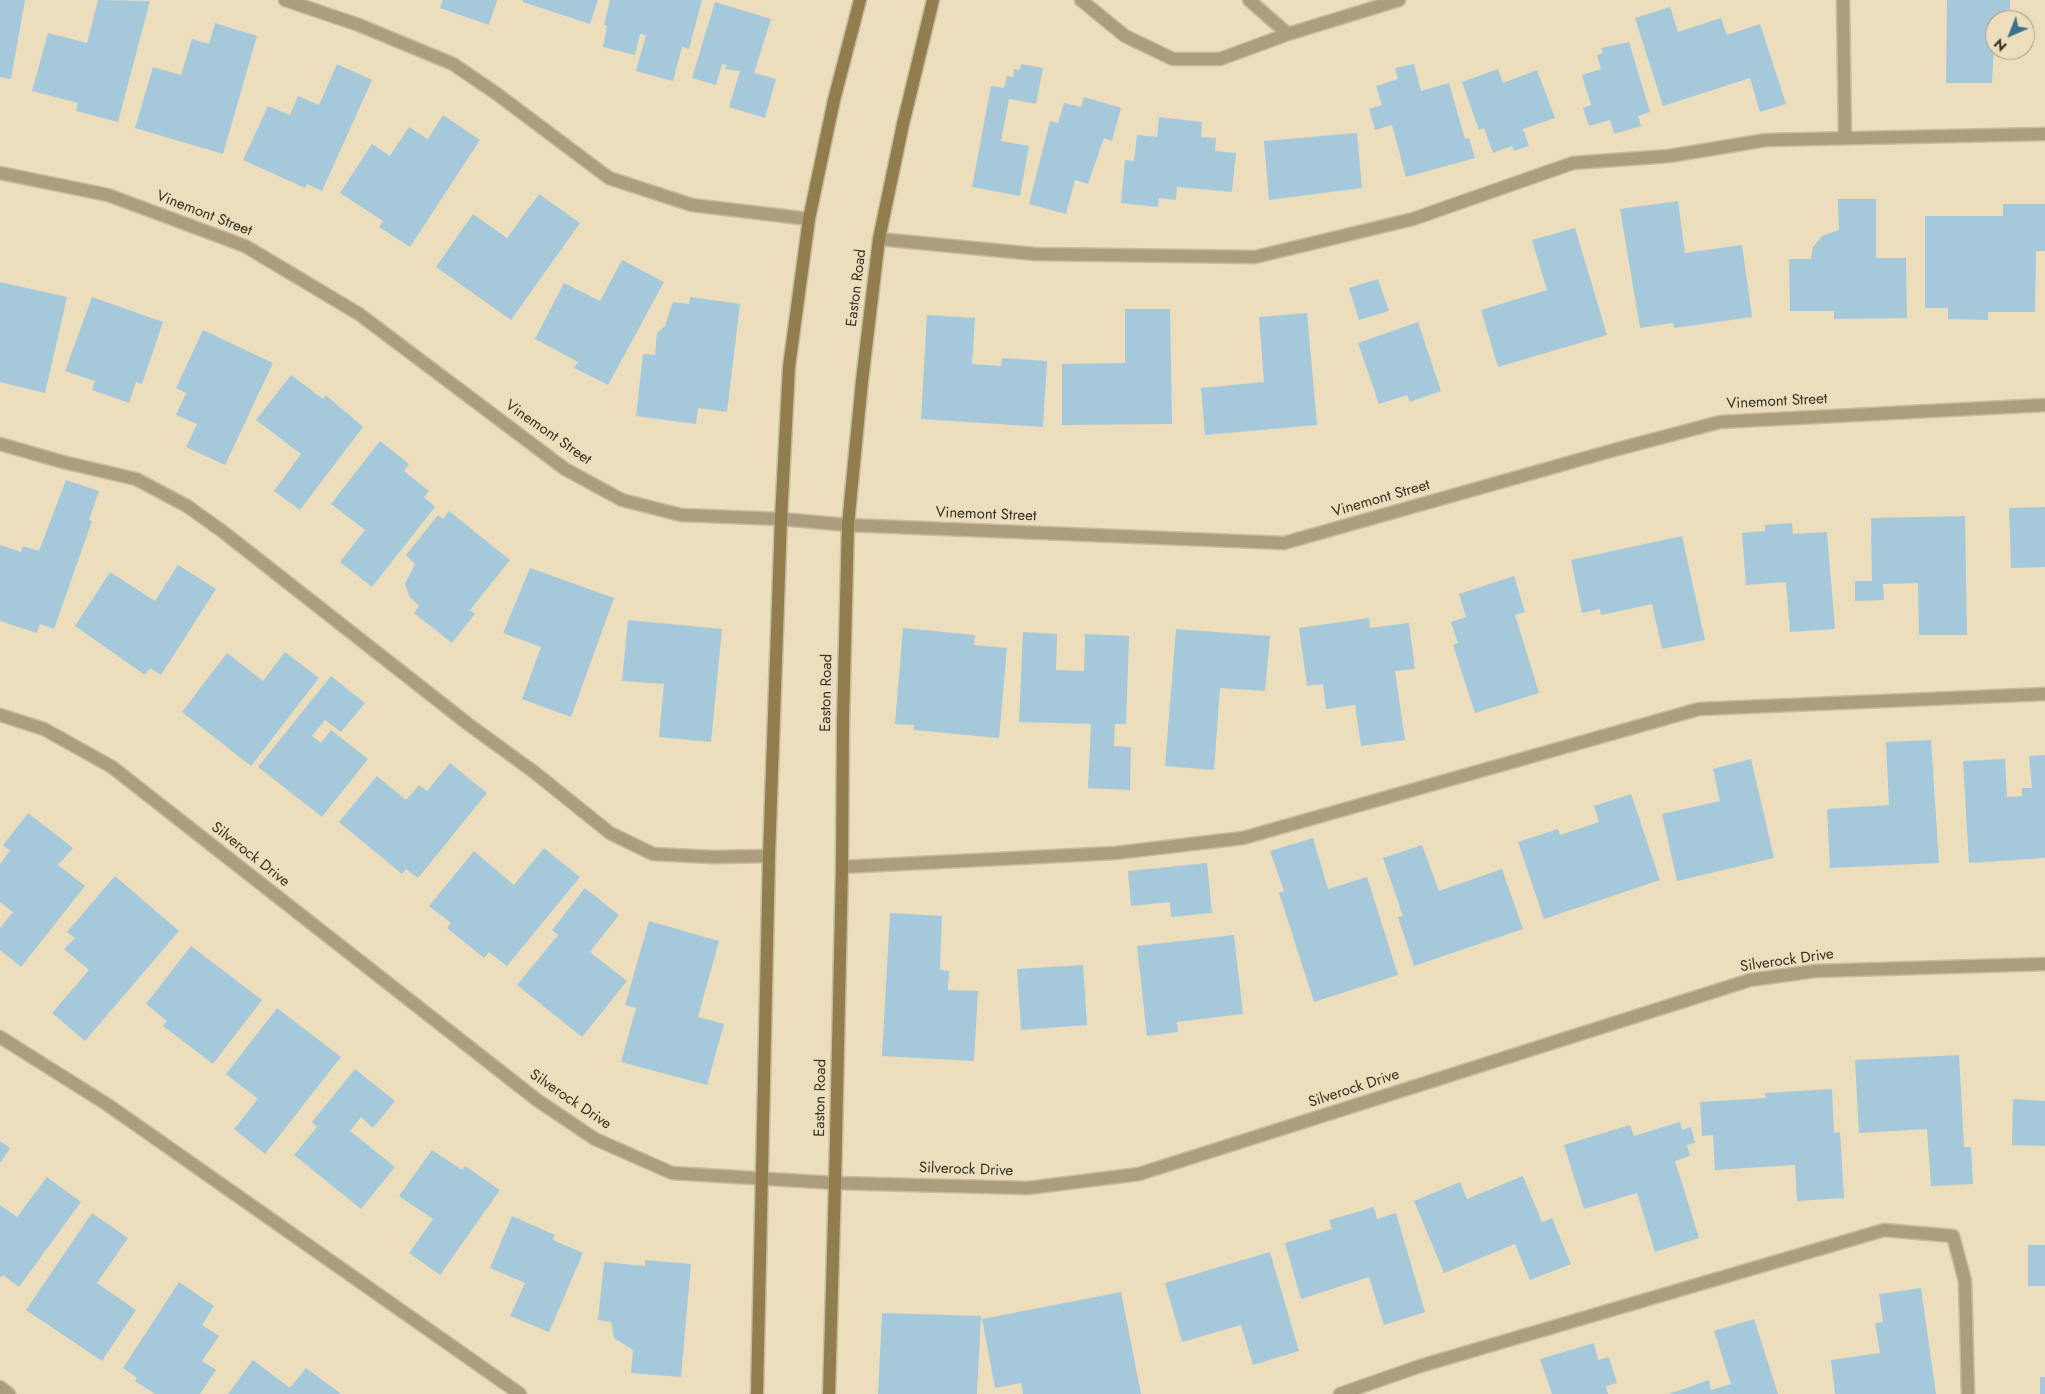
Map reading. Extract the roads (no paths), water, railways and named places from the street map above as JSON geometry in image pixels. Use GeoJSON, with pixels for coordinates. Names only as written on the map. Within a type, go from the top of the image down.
{"type":"FeatureCollection","features":[{"type":"Feature","properties":{"kind":"main road"},"geometry":{"type":"LineString","coordinates":[[757,1394],[769,856],[781,519],[789,367],[809,218],[834,100],[860,0]]}},
{"type":"Feature","properties":{"kind":"main road","name":"Easton Road"},"geometry":{"type":"LineString","coordinates":[[829,1394],[848,525],[862,381],[879,240],[902,124],[933,0]]}},
{"type":"Feature","properties":{"kind":"street"},"geometry":{"type":"LineString","coordinates":[[286,0],[359,25],[452,64],[497,94],[609,178],[692,206],[809,218]]}},
{"type":"Feature","properties":{"kind":"street"},"geometry":{"type":"LineString","coordinates":[[1081,0],[1125,36],[1173,59],[1220,59],[1288,34],[1399,0]]}},
{"type":"Feature","properties":{"kind":"street"},"geometry":{"type":"LineString","coordinates":[[1249,0],[1288,34]]}},
{"type":"Feature","properties":{"kind":"street"},"geometry":{"type":"LineString","coordinates":[[1842,0],[1845,138]]}},
{"type":"Feature","properties":{"kind":"street"},"geometry":{"type":"LineString","coordinates":[[879,240],[1035,254],[1255,257],[1413,219],[1573,163],[1669,156],[1766,140],[2045,134]]}},
{"type":"Feature","properties":{"kind":"street","name":"Vinemont Street"},"geometry":{"type":"LineString","coordinates":[[0,173],[108,195],[245,246],[360,314],[565,469],[622,500],[680,515],[781,519],[848,525],[1284,543],[1605,452],[1720,422],[2045,405]]}},
{"type":"Feature","properties":{"kind":"street"},"geometry":{"type":"LineString","coordinates":[[0,444],[63,462],[136,479],[187,506],[222,531],[468,724],[534,772],[610,833],[653,854],[713,857],[769,856]]}},
{"type":"Feature","properties":{"kind":"street"},"geometry":{"type":"LineString","coordinates":[[842,866],[1114,853],[1243,838],[1699,709],[2045,694]]}},
{"type":"Feature","properties":{"kind":"street","name":"Silverock Drive"},"geometry":{"type":"LineString","coordinates":[[0,715],[44,729],[112,768],[537,1100],[595,1139],[672,1173],[835,1183],[1028,1188],[1139,1174],[1750,980],[1815,971],[2045,964]]}},
{"type":"Feature","properties":{"kind":"street"},"geometry":{"type":"LineString","coordinates":[[0,1037],[108,1105],[520,1394]]}},
{"type":"Feature","properties":{"kind":"street"},"geometry":{"type":"LineString","coordinates":[[1340,1394],[1420,1366],[1884,1230],[1953,1236],[1965,1281],[1968,1394]]}},
{"type":"Feature","properties":{"kind":"street"},"geometry":{"type":"LineString","coordinates":[[0,1387],[9,1394]]}}]}
